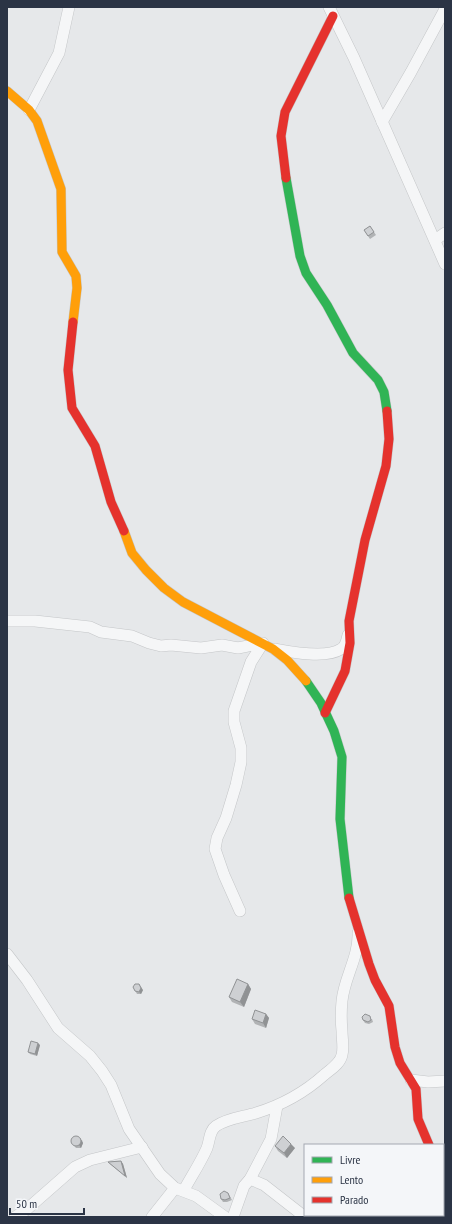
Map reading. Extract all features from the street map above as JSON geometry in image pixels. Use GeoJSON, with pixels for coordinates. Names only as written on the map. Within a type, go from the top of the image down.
{"type":"FeatureCollection","features":[{"type":"Feature","properties":{"kind":"street"},"geometry":{"type":"LineString","coordinates":[[29,110],[59,53],[69,7]]}},
{"type":"Feature","properties":{"kind":"street"},"geometry":{"type":"LineString","coordinates":[[382,122],[445,9]]}},
{"type":"Feature","properties":{"kind":"street"},"geometry":{"type":"LineString","coordinates":[[331,11],[354,58],[406,179],[445,264]]}},
{"type":"Feature","properties":{"kind":"street"},"geometry":{"type":"LineString","coordinates":[[325,713],[345,671],[350,643],[349,621],[365,540],[386,466],[389,439],[388,415],[384,392],[378,380],[353,353],[327,305],[306,273],[300,256],[286,179],[281,136],[285,112],[331,11]]}},
{"type":"Feature","properties":{"kind":"street"},"geometry":{"type":"LineString","coordinates":[[7,91],[29,110],[37,121],[61,189],[62,252],[76,276],[77,288],[68,370],[72,408],[95,446],[112,502],[132,553],[164,588],[183,602],[273,648],[287,660],[310,685],[334,731],[342,757],[340,804],[343,851],[349,899],[373,975],[389,1006],[395,1047],[400,1063],[416,1089],[418,1119],[429,1144]]}},
{"type":"Feature","properties":{"kind":"street"},"geometry":{"type":"LineString","coordinates":[[435,240],[445,233]]}},
{"type":"Feature","properties":{"kind":"street"},"geometry":{"type":"LineString","coordinates":[[7,621],[35,621],[90,627],[101,632],[132,636],[161,646],[171,645],[201,648],[222,645],[238,648],[263,643]]}},
{"type":"Feature","properties":{"kind":"street"},"geometry":{"type":"LineString","coordinates":[[273,648],[312,655],[328,653],[341,649],[345,644],[349,633]]}},
{"type":"Feature","properties":{"kind":"street"},"geometry":{"type":"LineString","coordinates":[[240,911],[224,874],[216,849],[217,838],[226,818],[236,785],[240,762],[241,748],[234,722],[234,711],[251,662],[263,643]]}},
{"type":"Feature","properties":{"kind":"street"},"geometry":{"type":"LineString","coordinates":[[152,1217],[179,1189],[207,1148],[211,1131],[216,1126],[227,1120],[255,1114],[278,1106],[309,1088],[337,1064],[342,1056],[343,1050],[342,1000],[346,978],[357,944],[358,928]]}},
{"type":"Feature","properties":{"kind":"street"},"geometry":{"type":"LineString","coordinates":[[7,954],[27,980],[58,1028],[90,1056],[102,1071],[111,1085],[129,1129],[160,1174],[179,1189],[196,1196],[225,1217]]}},
{"type":"Feature","properties":{"kind":"street"},"geometry":{"type":"LineString","coordinates":[[411,1080],[428,1082],[445,1080]]}},
{"type":"Feature","properties":{"kind":"street"},"geometry":{"type":"LineString","coordinates":[[233,1217],[244,1186],[250,1180],[271,1139],[278,1106]]}},
{"type":"Feature","properties":{"kind":"street"},"geometry":{"type":"LineString","coordinates":[[15,1217],[26,1210],[75,1167],[90,1160],[142,1147]]}},
{"type":"Feature","properties":{"kind":"street"},"geometry":{"type":"LineString","coordinates":[[250,1180],[264,1185],[305,1217]]}},
{"type":"Feature","properties":{"kind":"building"},"geometry":{"type":"Polygon","coordinates":[[[370,226],[374,232],[368,236],[364,230],[370,226]]]}},
{"type":"Feature","properties":{"kind":"building"},"geometry":{"type":"Polygon","coordinates":[[[237,979],[248,984],[240,1002],[229,997],[237,979]]]}},
{"type":"Feature","properties":{"kind":"building"},"geometry":{"type":"Polygon","coordinates":[[[135,984],[139,984],[141,988],[139,992],[135,991],[133,987],[135,984]]]}},
{"type":"Feature","properties":{"kind":"building"},"geometry":{"type":"Polygon","coordinates":[[[255,1010],[266,1014],[263,1023],[252,1019],[255,1010]]]}},
{"type":"Feature","properties":{"kind":"building"},"geometry":{"type":"Polygon","coordinates":[[[365,1014],[370,1016],[371,1020],[368,1022],[363,1020],[362,1017],[365,1014]]]}},
{"type":"Feature","properties":{"kind":"building"},"geometry":{"type":"Polygon","coordinates":[[[31,1041],[38,1043],[35,1054],[28,1052],[31,1041]]]}},
{"type":"Feature","properties":{"kind":"building"},"geometry":{"type":"Polygon","coordinates":[[[76,1136],[81,1141],[76,1146],[71,1141],[76,1136]]]}},
{"type":"Feature","properties":{"kind":"building"},"geometry":{"type":"Polygon","coordinates":[[[283,1136],[291,1144],[284,1153],[275,1146],[283,1136]]]}},
{"type":"Feature","properties":{"kind":"building"},"geometry":{"type":"Polygon","coordinates":[[[121,1161],[125,1176],[108,1162],[121,1161]]]}},
{"type":"Feature","properties":{"kind":"building"},"geometry":{"type":"Polygon","coordinates":[[[224,1191],[228,1193],[230,1198],[225,1200],[221,1199],[220,1194],[224,1191]]]}},
{"type":"Feature","properties":{"kind":"traffic: fast"},"geometry":{"type":"LineString","coordinates":[[286,178],[300,256],[306,273],[327,305],[353,353],[378,380],[384,392],[387,411]]}},
{"type":"Feature","properties":{"kind":"traffic: fast"},"geometry":{"type":"LineString","coordinates":[[306,681],[321,703],[334,731],[342,757],[340,819],[349,898]]}},
{"type":"Feature","properties":{"kind":"traffic: slow"},"geometry":{"type":"LineString","coordinates":[[7,91],[29,110],[37,121],[61,189],[62,252],[76,276],[77,288],[73,322]]}},
{"type":"Feature","properties":{"kind":"traffic: slow"},"geometry":{"type":"LineString","coordinates":[[124,531],[132,553],[164,588],[183,602],[273,649],[287,660],[306,681]]}},
{"type":"Feature","properties":{"kind":"traffic: jam"},"geometry":{"type":"LineString","coordinates":[[286,178],[281,136],[285,112],[333,16]]}},
{"type":"Feature","properties":{"kind":"traffic: jam"},"geometry":{"type":"LineString","coordinates":[[73,322],[68,370],[72,408],[95,446],[111,502],[124,531]]}},
{"type":"Feature","properties":{"kind":"traffic: jam"},"geometry":{"type":"LineString","coordinates":[[325,713],[345,671],[350,643],[349,621],[365,540],[386,466],[389,439],[387,411]]}},
{"type":"Feature","properties":{"kind":"traffic: jam"},"geometry":{"type":"LineString","coordinates":[[349,898],[369,964],[375,980],[389,1006],[395,1047],[400,1063],[416,1089],[418,1119],[429,1144]]}}]}
